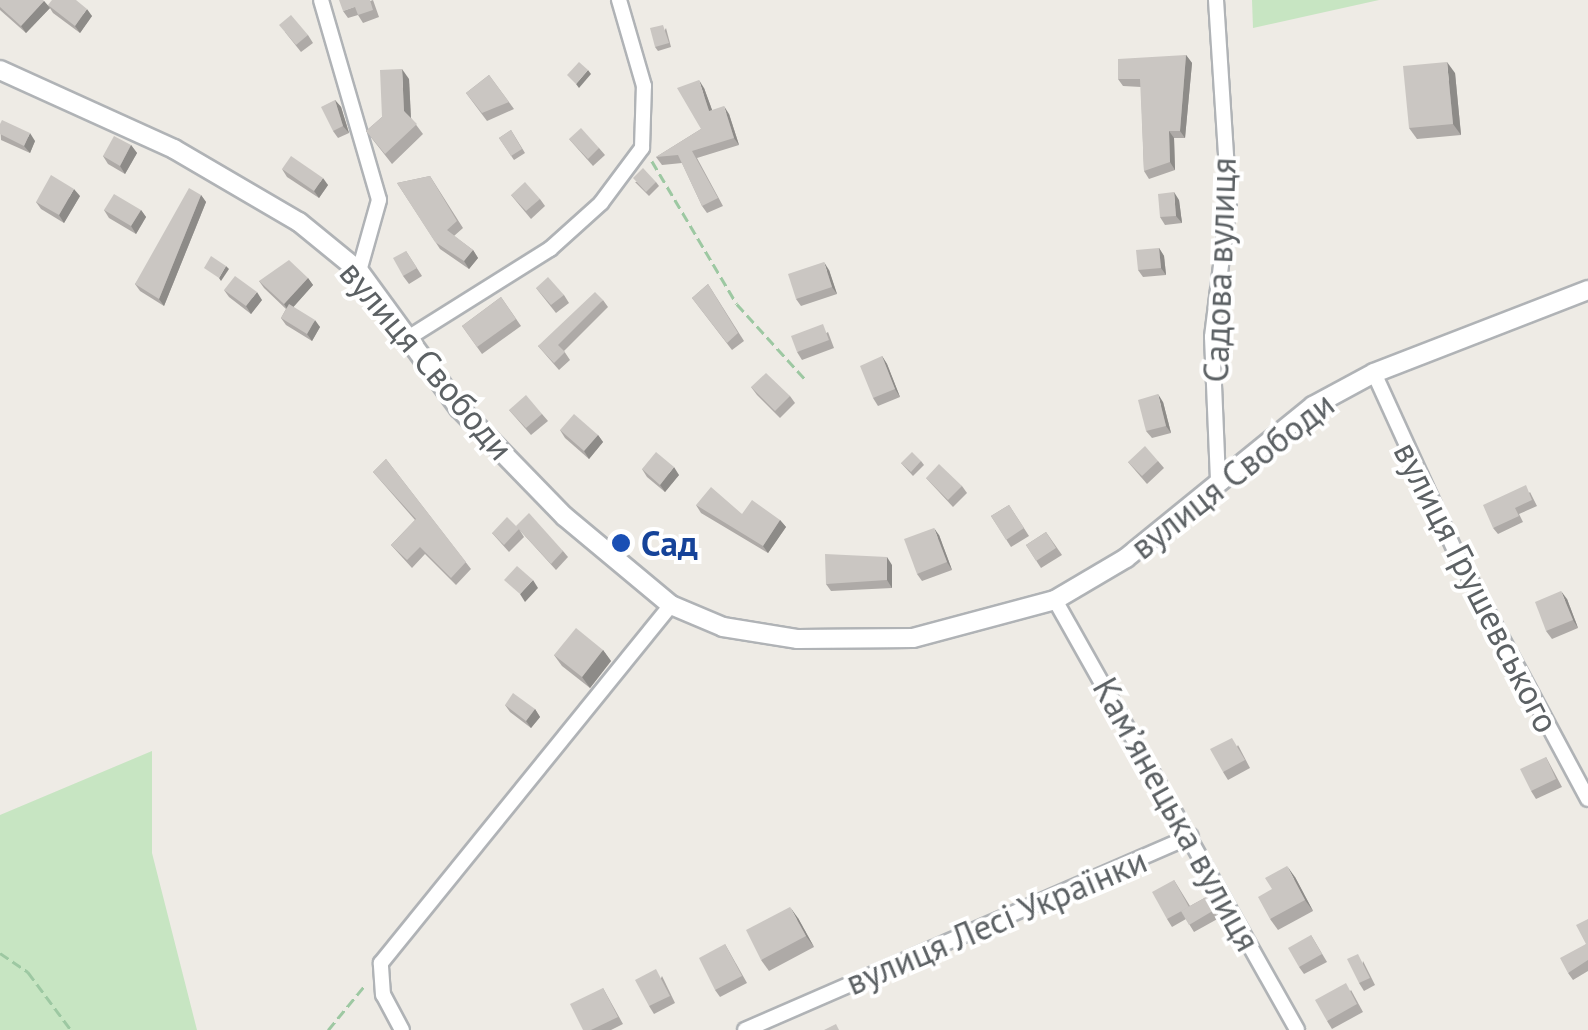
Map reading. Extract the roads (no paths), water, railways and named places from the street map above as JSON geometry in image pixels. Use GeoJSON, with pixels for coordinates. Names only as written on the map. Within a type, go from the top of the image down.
{"type":"FeatureCollection","features":[{"type":"Feature","properties":{"kind":"street"},"geometry":{"type":"LineString","coordinates":[[321,0],[379,200],[359,271]]}},
{"type":"Feature","properties":{"kind":"street"},"geometry":{"type":"LineString","coordinates":[[408,338],[550,249],[601,203],[642,148],[644,86],[619,0]]}},
{"type":"Feature","properties":{"kind":"street","name":"Садова вулиця"},"geometry":{"type":"LineString","coordinates":[[1216,0],[1229,202],[1212,338],[1218,481]]}},
{"type":"Feature","properties":{"kind":"street","name":"вулиця Свободи"},"geometry":{"type":"LineString","coordinates":[[0,70],[251,192],[359,271],[458,408],[564,516],[671,605],[723,627],[798,639],[913,638],[1054,600],[1126,558],[1313,406],[1374,372],[1588,290]]}},
{"type":"Feature","properties":{"kind":"street","name":"вулиця Грушевського"},"geometry":{"type":"LineString","coordinates":[[1374,372],[1456,554],[1588,799]]}},
{"type":"Feature","properties":{"kind":"street","name":"Камʼянецька вулиця"},"geometry":{"type":"LineString","coordinates":[[1054,600],[1192,836],[1296,1030]]}},
{"type":"Feature","properties":{"kind":"street"},"geometry":{"type":"LineString","coordinates":[[402,1030],[383,995],[381,963],[671,605]]}},
{"type":"Feature","properties":{"kind":"street","name":"вулиця Лесі Українки"},"geometry":{"type":"LineString","coordinates":[[745,1030],[1192,836]]}},
{"type":"Feature","properties":{"kind":"place","name":"Сад"},"geometry":{"type":"Point","coordinates":[621,543]}}]}
